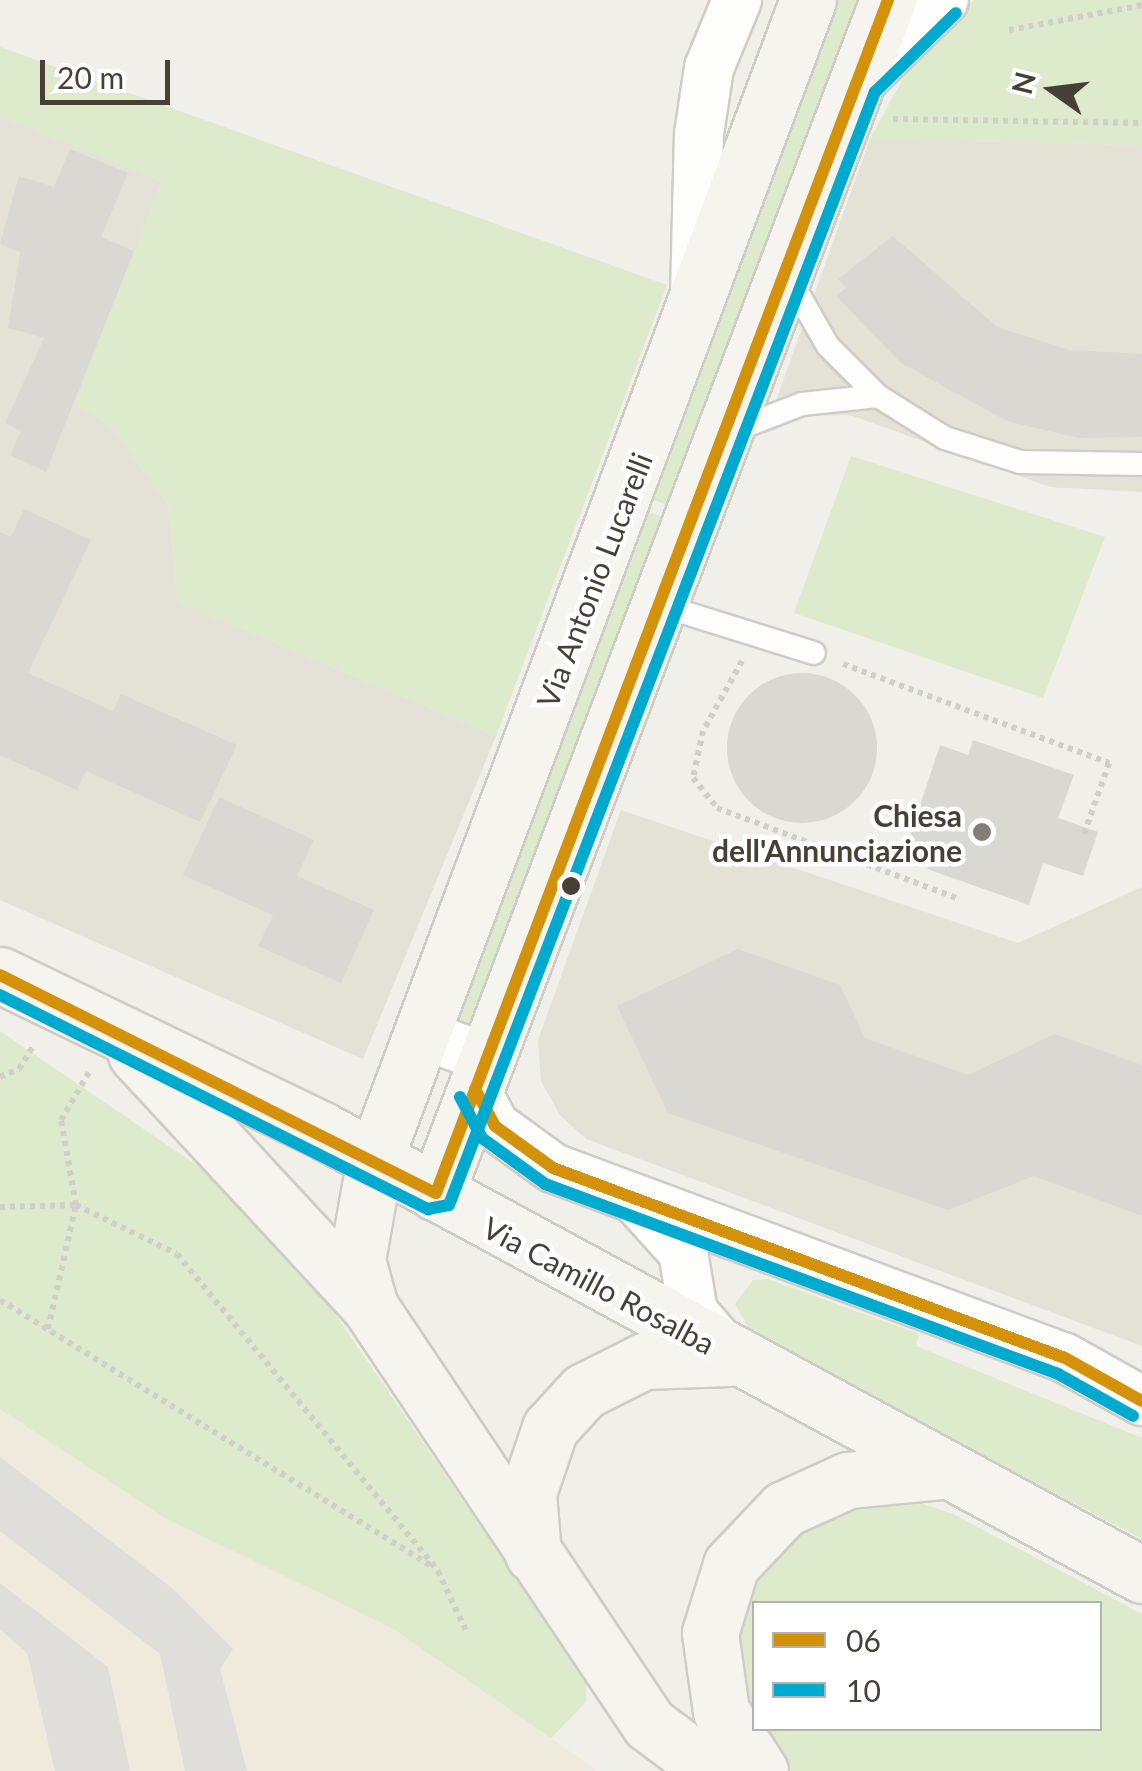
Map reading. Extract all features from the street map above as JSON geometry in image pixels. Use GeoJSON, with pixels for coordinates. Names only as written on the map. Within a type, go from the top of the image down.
{"type":"FeatureCollection","features":[{"type":"Feature","properties":{"kind":"street"},"geometry":{"type":"LineString","coordinates":[[696,304],[699,134],[709,68],[737,0]]}},
{"type":"Feature","properties":{"kind":"street","name":"Via Antonio Lucarelli"},"geometry":{"type":"LineString","coordinates":[[370,1307],[357,1260],[375,1158],[808,0]]}},
{"type":"Feature","properties":{"kind":"street"},"geometry":{"type":"LineString","coordinates":[[436,1193],[654,603],[727,433],[888,0]]}},
{"type":"Feature","properties":{"kind":"street"},"geometry":{"type":"LineString","coordinates":[[853,101],[944,0]]}},
{"type":"Feature","properties":{"kind":"street","name":"Via Camillo Rosalba"},"geometry":{"type":"LineString","coordinates":[[0,975],[375,1158],[733,1358],[1142,1575]]}},
{"type":"Feature","properties":{"kind":"street"},"geometry":{"type":"LineString","coordinates":[[114,1030],[370,1307],[649,1724],[702,1769]]}},
{"type":"Feature","properties":{"kind":"street"},"geometry":{"type":"LineString","coordinates":[[422,1034],[480,1074],[525,1152],[1065,1358],[1142,1401]]}},
{"type":"Feature","properties":{"kind":"street"},"geometry":{"type":"LineString","coordinates":[[632,1196],[683,1252],[693,1312],[733,1358]]}},
{"type":"Feature","properties":{"kind":"street"},"geometry":{"type":"LineString","coordinates":[[534,1554],[528,1493],[550,1428],[584,1391],[644,1361],[733,1358]]}},
{"type":"Feature","properties":{"kind":"street"},"geometry":{"type":"LineString","coordinates":[[760,1771],[721,1711],[710,1633],[731,1565],[784,1508],[848,1480],[944,1471]]}},
{"type":"Feature","properties":{"kind":"lane"},"geometry":{"type":"LineString","coordinates":[[788,274],[828,346],[878,396],[945,438],[1020,462],[1142,464]]}},
{"type":"Feature","properties":{"kind":"lane"},"geometry":{"type":"LineString","coordinates":[[727,433],[802,404],[878,396]]}},
{"type":"Feature","properties":{"kind":"lane"},"geometry":{"type":"LineString","coordinates":[[654,603],[756,640],[814,653]]}},
{"type":"Feature","properties":{"kind":"path"},"geometry":{"type":"LineString","coordinates":[[1008,30],[1142,5]]}},
{"type":"Feature","properties":{"kind":"path"},"geometry":{"type":"LineString","coordinates":[[853,101],[1142,123]]}},
{"type":"Feature","properties":{"kind":"path"},"geometry":{"type":"LineString","coordinates":[[756,640],[703,731],[693,778],[717,808],[759,829],[957,898]]}},
{"type":"Feature","properties":{"kind":"path"},"geometry":{"type":"LineString","coordinates":[[814,653],[1109,763],[1084,834]]}},
{"type":"Feature","properties":{"kind":"path"},"geometry":{"type":"LineString","coordinates":[[48,1330],[76,1204],[62,1120],[114,1030]]}},
{"type":"Feature","properties":{"kind":"path"},"geometry":{"type":"LineString","coordinates":[[0,1206],[76,1204],[177,1254],[438,1570],[467,1632]]}},
{"type":"Feature","properties":{"kind":"path"},"geometry":{"type":"LineString","coordinates":[[0,1300],[438,1570]]}},
{"type":"Feature","properties":{"kind":"shaded area"},"geometry":{"type":"Polygon","coordinates":[[[0,116],[162,181],[76,403],[114,430],[168,505],[178,602],[496,736],[363,1059],[0,900],[0,116]]]}},
{"type":"Feature","properties":{"kind":"shaded area"},"geometry":{"type":"Polygon","coordinates":[[[870,139],[1142,145],[1142,492],[1050,487],[850,415],[808,416],[764,434],[870,139]]]}},
{"type":"Feature","properties":{"kind":"shaded area"},"geometry":{"type":"Polygon","coordinates":[[[621,810],[1018,943],[1142,887],[1142,1346],[586,1139],[560,1115],[541,1081],[538,1040],[621,810]]]}},
{"type":"Feature","properties":{"kind":"shaded area"},"geometry":{"type":"Polygon","coordinates":[[[0,1409],[166,1518],[392,1628],[598,1771],[0,1771],[0,1409]]]}},
{"type":"Feature","properties":{"kind":"shaded area"},"geometry":{"type":"Polygon","coordinates":[[[0,1457],[172,1588],[233,1649],[220,1669],[247,1771],[185,1771],[160,1654],[0,1531],[0,1457]]]}},
{"type":"Feature","properties":{"kind":"shaded area"},"geometry":{"type":"Polygon","coordinates":[[[0,1583],[108,1667],[130,1771],[55,1771],[27,1653],[0,1629],[0,1583]]]}},
{"type":"Feature","properties":{"kind":"green space"},"geometry":{"type":"Polygon","coordinates":[[[835,0],[862,0],[672,507],[649,498],[835,0]]]}},
{"type":"Feature","properties":{"kind":"green space"},"geometry":{"type":"Polygon","coordinates":[[[974,0],[1142,0],[1142,145],[870,139],[917,53],[974,0]]]}},
{"type":"Feature","properties":{"kind":"green space"},"geometry":{"type":"Polygon","coordinates":[[[0,47],[667,285],[496,736],[178,602],[168,505],[114,430],[75,403],[162,181],[0,116],[0,47]]]}},
{"type":"Feature","properties":{"kind":"green space"},"geometry":{"type":"Polygon","coordinates":[[[851,456],[1105,537],[1043,698],[794,613],[851,456]]]}},
{"type":"Feature","properties":{"kind":"green space"},"geometry":{"type":"Polygon","coordinates":[[[644,510],[667,519],[469,1029],[455,1013],[644,510]]]}},
{"type":"Feature","properties":{"kind":"green space"},"geometry":{"type":"Polygon","coordinates":[[[0,1031],[211,1175],[315,1285],[586,1680],[586,1702],[551,1738],[392,1628],[165,1518],[0,1409],[0,1031]]]}},
{"type":"Feature","properties":{"kind":"green space"},"geometry":{"type":"Polygon","coordinates":[[[768,1279],[919,1334],[916,1346],[1142,1438],[1142,1539],[752,1334],[735,1304],[753,1280],[768,1279]]]}},
{"type":"Feature","properties":{"kind":"green space"},"geometry":{"type":"Polygon","coordinates":[[[895,1494],[953,1514],[1142,1614],[1142,1771],[782,1771],[742,1722],[730,1616],[791,1525],[895,1494]]]}},
{"type":"Feature","properties":{"kind":"building"},"geometry":{"type":"Polygon","coordinates":[[[70,149],[128,173],[101,237],[134,251],[46,472],[10,455],[21,431],[5,423],[44,338],[8,328],[20,252],[0,244],[19,176],[54,187],[70,149]]]}},
{"type":"Feature","properties":{"kind":"building"},"geometry":{"type":"Polygon","coordinates":[[[893,236],[997,327],[1069,350],[1142,354],[1142,437],[1078,438],[1007,421],[901,363],[836,296],[846,288],[838,279],[893,236]]]}},
{"type":"Feature","properties":{"kind":"building"},"geometry":{"type":"Polygon","coordinates":[[[24,509],[91,540],[28,673],[113,711],[121,694],[237,745],[200,822],[86,771],[77,790],[0,755],[0,532],[11,537],[24,509]]]}},
{"type":"Feature","properties":{"kind":"building"},"geometry":{"type":"Polygon","coordinates":[[[802,673],[831,679],[855,695],[871,719],[877,748],[871,777],[855,801],[831,817],[802,823],[773,817],[749,801],[733,777],[727,748],[733,719],[749,695],[773,679],[802,673]]]}},
{"type":"Feature","properties":{"kind":"building","name":"Chiesa dell'Annunciazione"},"geometry":{"type":"Polygon","coordinates":[[[973,740],[1074,775],[1058,818],[1098,832],[1083,876],[1043,863],[1029,905],[927,869],[933,854],[907,845],[940,745],[968,755],[973,740]]]}},
{"type":"Feature","properties":{"kind":"building"},"geometry":{"type":"Polygon","coordinates":[[[219,797],[314,840],[297,876],[374,910],[341,983],[258,946],[273,915],[183,875],[219,797]]]}},
{"type":"Feature","properties":{"kind":"building"},"geometry":{"type":"Polygon","coordinates":[[[738,949],[840,985],[865,1038],[968,1075],[1055,1034],[1142,1065],[1142,1216],[1034,1176],[948,1210],[668,1113],[617,1006],[738,949]]]}},
{"type":"Feature","properties":{"kind":"transit line","name":"06"},"geometry":{"type":"LineString","coordinates":[[0,975],[436,1193],[888,0]]}},
{"type":"Feature","properties":{"kind":"transit line","name":"10"},"geometry":{"type":"LineString","coordinates":[[0,995],[428,1209],[449,1205],[875,92],[956,13]]}},
{"type":"Feature","properties":{"kind":"transit line","name":"06"},"geometry":{"type":"LineString","coordinates":[[475,1089],[495,1126],[553,1168],[1065,1358],[1142,1401]]}},
{"type":"Feature","properties":{"kind":"transit line","name":"10"},"geometry":{"type":"LineString","coordinates":[[460,1097],[482,1138],[545,1184],[1058,1374],[1133,1416]]}},
{"type":"Feature","properties":{"kind":"place","name":"Chiesa dell'Annunciazione"},"geometry":{"type":"Point","coordinates":[982,832]}}]}
